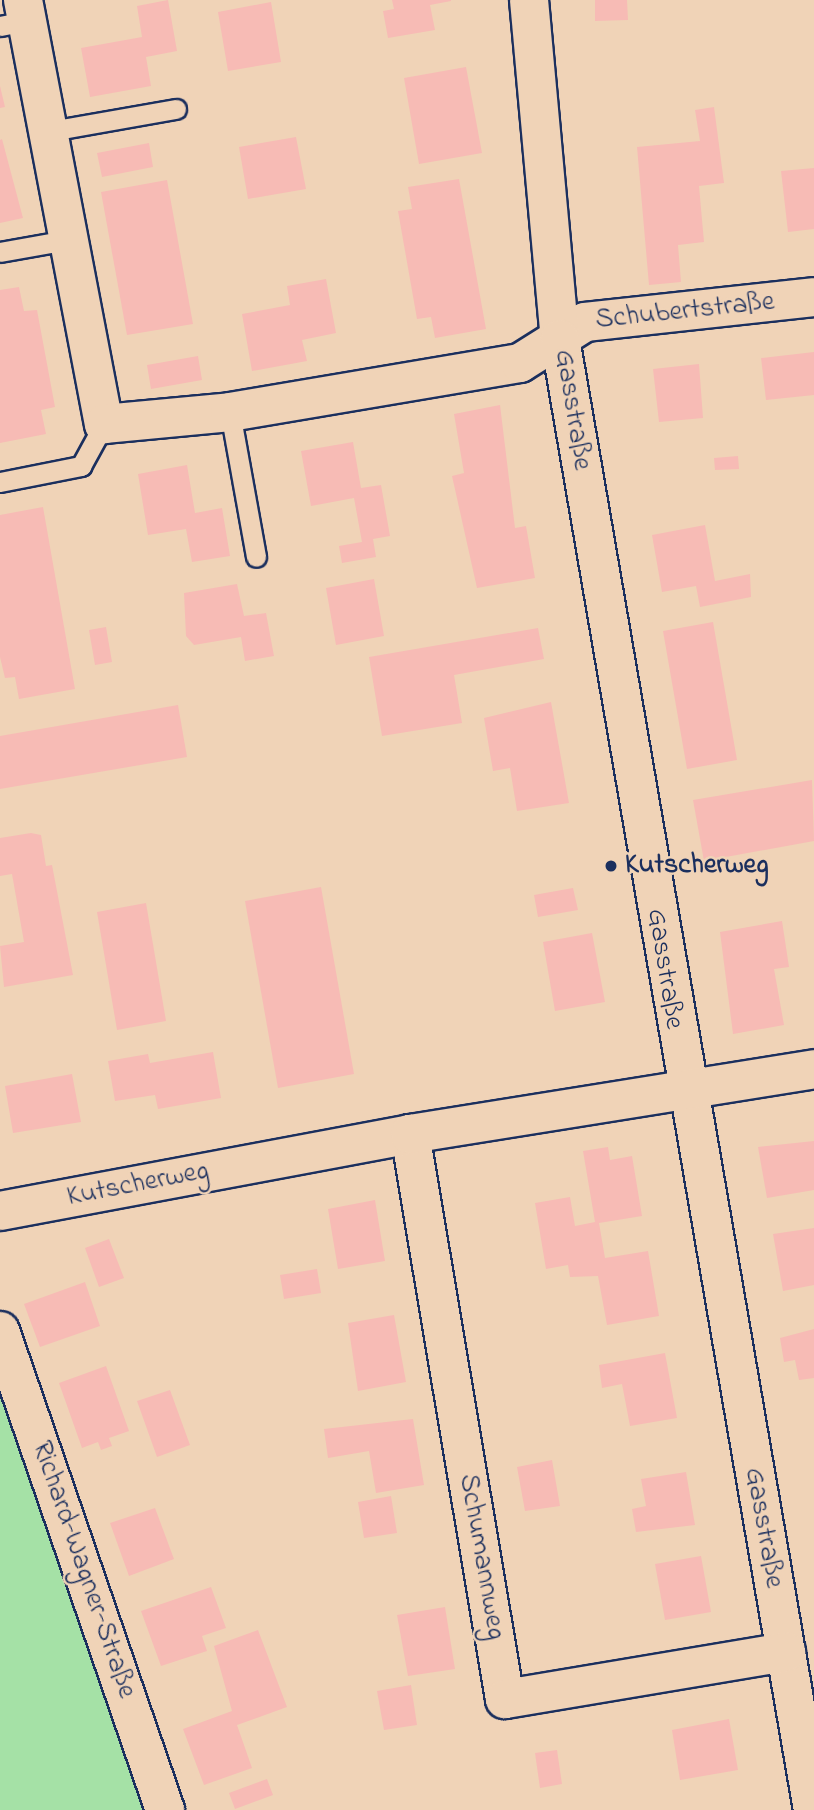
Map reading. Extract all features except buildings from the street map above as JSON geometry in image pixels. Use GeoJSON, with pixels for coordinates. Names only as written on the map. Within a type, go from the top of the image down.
{"type":"FeatureCollection","features":[{"type":"Feature","properties":{"kind":"street","name":"Gasstraße"},"geometry":{"type":"LineString","coordinates":[[529,0],[560,339],[685,1091],[813,1810]]}},
{"type":"Feature","properties":{"kind":"street"},"geometry":{"type":"LineString","coordinates":[[16,16],[45,132],[104,425]]}},
{"type":"Feature","properties":{"kind":"street","name":"Schubertstraße"},"geometry":{"type":"LineString","coordinates":[[104,425],[230,412],[520,363],[585,322],[814,297]]}},
{"type":"Feature","properties":{"kind":"street","name":"Kutscherweg"},"geometry":{"type":"LineString","coordinates":[[0,1210],[410,1134],[814,1069]]}},
{"type":"Feature","properties":{"kind":"street","name":"Schumannweg"},"geometry":{"type":"LineString","coordinates":[[410,1134],[505,1699],[786,1652]]}},
{"type":"Feature","properties":{"kind":"street","name":"Richard-Wagner-Straße"},"geometry":{"type":"LineString","coordinates":[[0,1331],[165,1810]]}},
{"type":"Feature","properties":{"kind":"lane"},"geometry":{"type":"LineString","coordinates":[[45,132],[176,109]]}},
{"type":"Feature","properties":{"kind":"lane"},"geometry":{"type":"LineString","coordinates":[[0,252],[66,240]]}},
{"type":"Feature","properties":{"kind":"lane"},"geometry":{"type":"LineString","coordinates":[[230,412],[256,557]]}},
{"type":"Feature","properties":{"kind":"lane"},"geometry":{"type":"LineString","coordinates":[[0,482],[81,466],[104,425]]}},
{"type":"Feature","properties":{"kind":"green space"},"geometry":{"type":"Polygon","coordinates":[[[0,1386],[145,1810],[0,1810],[0,1386]]]}},
{"type":"Feature","properties":{"kind":"place","name":"Kutscherweg"},"geometry":{"type":"Point","coordinates":[611,866]}}]}
